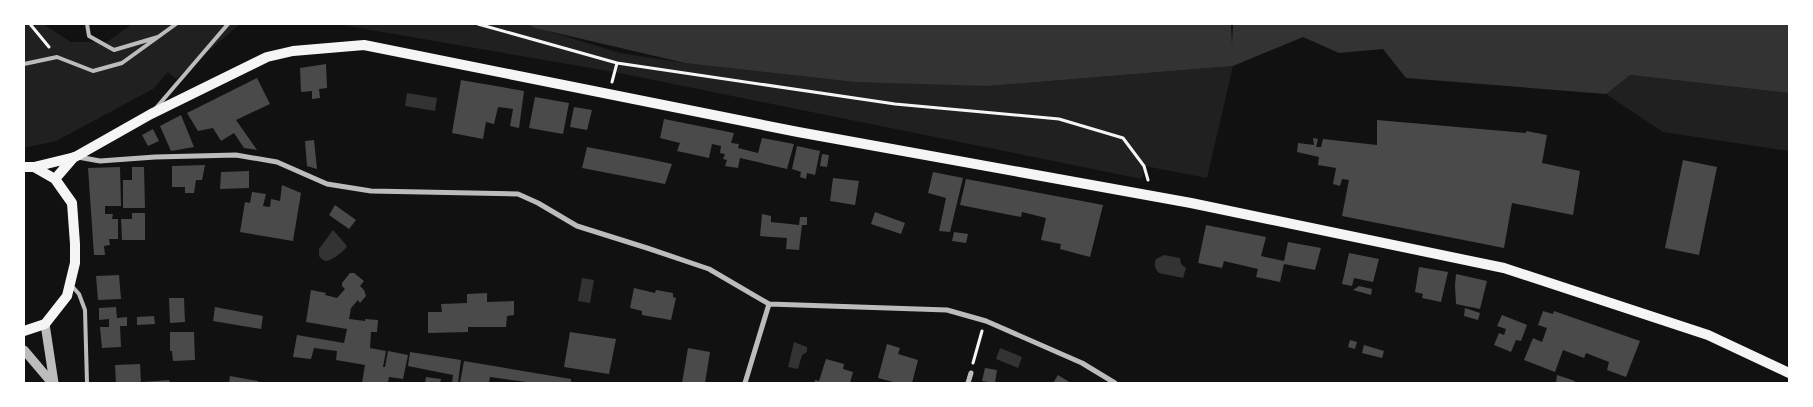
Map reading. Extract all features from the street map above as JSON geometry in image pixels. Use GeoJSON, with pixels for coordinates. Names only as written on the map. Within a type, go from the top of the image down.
{"type":"FeatureCollection","features":[{"type":"Feature","properties":{"kind":"main road"},"geometry":{"type":"LineString","coordinates":[[29,167],[75,157],[151,114],[267,57],[292,52],[364,45],[798,132],[1200,205],[1504,268],[1708,335],[1789,373]]}},
{"type":"Feature","properties":{"kind":"main road"},"geometry":{"type":"LineString","coordinates":[[55,179],[75,157]]}},
{"type":"Feature","properties":{"kind":"main road"},"geometry":{"type":"LineString","coordinates":[[24,331],[44,324],[67,296],[75,263],[76,244],[72,204],[55,179],[29,167]]}},
{"type":"Feature","properties":{"kind":"street"},"geometry":{"type":"LineString","coordinates":[[75,157],[100,161],[156,157],[236,155],[277,162],[327,184],[371,191],[518,194],[538,203],[577,226],[709,269],[769,304],[947,310],[986,321],[1082,363],[1115,383]]}},
{"type":"Feature","properties":{"kind":"street"},"geometry":{"type":"LineString","coordinates":[[745,383],[769,304]]}},
{"type":"Feature","properties":{"kind":"street"},"geometry":{"type":"LineString","coordinates":[[44,324],[53,383]]}},
{"type":"Feature","properties":{"kind":"street"},"geometry":{"type":"LineString","coordinates":[[24,350],[53,383]]}},
{"type":"Feature","properties":{"kind":"street"},"geometry":{"type":"LineString","coordinates":[[968,383],[970,373]]}},
{"type":"Feature","properties":{"kind":"lane"},"geometry":{"type":"LineString","coordinates":[[88,24],[89,36],[114,50],[158,37]]}},
{"type":"Feature","properties":{"kind":"lane"},"geometry":{"type":"LineString","coordinates":[[24,64],[57,57],[93,71],[122,63],[176,24]]}},
{"type":"Feature","properties":{"kind":"lane"},"geometry":{"type":"LineString","coordinates":[[151,114],[228,24]]}},
{"type":"Feature","properties":{"kind":"lane"},"geometry":{"type":"LineString","coordinates":[[70,284],[79,294],[85,310],[87,383]]}},
{"type":"Feature","properties":{"kind":"path"},"geometry":{"type":"LineString","coordinates":[[30,24],[57,57]]}},
{"type":"Feature","properties":{"kind":"path"},"geometry":{"type":"LineString","coordinates":[[478,24],[617,63],[896,104],[1059,119],[1123,138],[1144,166]]}},
{"type":"Feature","properties":{"kind":"path"},"geometry":{"type":"LineString","coordinates":[[970,373],[979,336],[986,321]]}},
{"type":"Feature","properties":{"kind":"shaded area"},"geometry":{"type":"Polygon","coordinates":[[[24,24],[43,24],[71,42],[107,42],[132,24],[240,24],[176,79],[168,72],[153,89],[56,141],[24,148],[24,24]]]}},
{"type":"Feature","properties":{"kind":"shaded area"},"geometry":{"type":"Polygon","coordinates":[[[336,24],[525,24],[620,53],[685,63],[987,86],[1233,66],[1207,178],[1145,166],[1142,179],[614,72],[336,24]]]}},
{"type":"Feature","properties":{"kind":"shaded area"},"geometry":{"type":"Polygon","coordinates":[[[526,24],[1231,24],[1232,45],[1233,24],[1789,24],[1789,93],[1630,75],[1606,94],[1406,78],[1383,49],[1339,53],[1303,37],[1233,66],[987,86],[856,82],[685,63],[535,28],[526,24]]]}},
{"type":"Feature","properties":{"kind":"shaded area"},"geometry":{"type":"Polygon","coordinates":[[[1629,75],[1789,93],[1789,151],[1663,132],[1606,94],[1629,75]]]}},
{"type":"Feature","properties":{"kind":"shaded area"},"geometry":{"type":"Polygon","coordinates":[[[407,93],[437,98],[435,111],[405,106],[407,93]]]}},
{"type":"Feature","properties":{"kind":"shaded area"},"geometry":{"type":"Polygon","coordinates":[[[333,230],[347,246],[335,257],[325,261],[319,256],[319,249],[333,230]]]}},
{"type":"Feature","properties":{"kind":"shaded area"},"geometry":{"type":"Polygon","coordinates":[[[1164,255],[1180,258],[1181,264],[1186,268],[1183,278],[1159,273],[1155,265],[1156,259],[1164,255]]]}},
{"type":"Feature","properties":{"kind":"shaded area"},"geometry":{"type":"Polygon","coordinates":[[[582,278],[594,280],[590,303],[578,301],[582,278]]]}},
{"type":"Feature","properties":{"kind":"shaded area"},"geometry":{"type":"Polygon","coordinates":[[[794,342],[807,347],[807,352],[802,355],[798,369],[788,367],[794,342]]]}},
{"type":"Feature","properties":{"kind":"shaded area"},"geometry":{"type":"Polygon","coordinates":[[[1000,348],[1022,357],[1018,368],[996,359],[1000,348]]]}},
{"type":"Feature","properties":{"kind":"building"},"geometry":{"type":"Polygon","coordinates":[[[326,64],[327,88],[319,89],[320,98],[312,99],[312,91],[301,92],[300,68],[326,64]]]}},
{"type":"Feature","properties":{"kind":"building"},"geometry":{"type":"Polygon","coordinates":[[[257,78],[270,104],[236,120],[257,150],[244,148],[234,133],[221,141],[213,128],[198,131],[187,113],[257,78]]]}},
{"type":"Feature","properties":{"kind":"building"},"geometry":{"type":"Polygon","coordinates":[[[461,80],[524,91],[519,128],[510,126],[513,109],[498,107],[494,124],[486,122],[483,139],[452,133],[461,80]]]}},
{"type":"Feature","properties":{"kind":"building"},"geometry":{"type":"Polygon","coordinates":[[[535,97],[569,103],[563,134],[529,128],[535,97]]]}},
{"type":"Feature","properties":{"kind":"building"},"geometry":{"type":"Polygon","coordinates":[[[574,107],[592,110],[587,130],[570,127],[574,107]]]}},
{"type":"Feature","properties":{"kind":"building"},"geometry":{"type":"Polygon","coordinates":[[[181,115],[194,147],[171,151],[160,126],[181,115]]]}},
{"type":"Feature","properties":{"kind":"building"},"geometry":{"type":"Polygon","coordinates":[[[664,119],[734,133],[731,143],[739,144],[738,148],[758,153],[762,138],[794,144],[787,169],[740,158],[738,168],[725,166],[727,160],[723,159],[725,154],[720,153],[721,146],[712,144],[709,158],[677,151],[680,143],[660,138],[664,119]]]}},
{"type":"Feature","properties":{"kind":"building"},"geometry":{"type":"Polygon","coordinates":[[[1377,120],[1526,133],[1526,131],[1547,135],[1542,163],[1580,171],[1573,215],[1512,203],[1504,248],[1342,216],[1349,180],[1342,179],[1340,186],[1333,184],[1336,168],[1318,165],[1319,157],[1297,152],[1298,143],[1314,145],[1313,138],[1318,139],[1316,147],[1321,147],[1323,139],[1377,145],[1377,120]]]}},
{"type":"Feature","properties":{"kind":"building"},"geometry":{"type":"Polygon","coordinates":[[[153,129],[159,141],[148,146],[142,135],[153,129]]]}},
{"type":"Feature","properties":{"kind":"building"},"geometry":{"type":"Polygon","coordinates":[[[314,140],[317,169],[307,166],[305,141],[314,140]]]}},
{"type":"Feature","properties":{"kind":"building"},"geometry":{"type":"Polygon","coordinates":[[[797,146],[820,151],[815,175],[807,173],[806,179],[800,177],[801,172],[792,169],[797,146]]]}},
{"type":"Feature","properties":{"kind":"building"},"geometry":{"type":"Polygon","coordinates":[[[587,147],[672,164],[665,184],[582,168],[587,147]]]}},
{"type":"Feature","properties":{"kind":"building"},"geometry":{"type":"Polygon","coordinates":[[[822,154],[829,155],[827,167],[820,166],[822,154]]]}},
{"type":"Feature","properties":{"kind":"building"},"geometry":{"type":"Polygon","coordinates":[[[1683,160],[1717,167],[1699,255],[1665,248],[1683,160]]]}},
{"type":"Feature","properties":{"kind":"building"},"geometry":{"type":"Polygon","coordinates":[[[205,165],[202,180],[196,180],[194,193],[185,193],[185,187],[172,187],[172,166],[205,165]]]}},
{"type":"Feature","properties":{"kind":"building"},"geometry":{"type":"Polygon","coordinates":[[[120,167],[121,206],[105,206],[105,214],[113,214],[112,219],[118,219],[118,239],[109,239],[110,245],[104,246],[105,255],[94,255],[88,168],[120,167]]]}},
{"type":"Feature","properties":{"kind":"building"},"geometry":{"type":"Polygon","coordinates":[[[132,167],[144,167],[145,208],[123,208],[123,180],[132,180],[132,167]]]}},
{"type":"Feature","properties":{"kind":"building"},"geometry":{"type":"Polygon","coordinates":[[[249,171],[249,188],[220,189],[221,172],[249,171]]]}},
{"type":"Feature","properties":{"kind":"building"},"geometry":{"type":"Polygon","coordinates":[[[933,172],[963,178],[950,232],[939,231],[946,198],[928,193],[933,172]]]}},
{"type":"Feature","properties":{"kind":"building"},"geometry":{"type":"Polygon","coordinates":[[[833,178],[859,181],[855,205],[830,201],[833,178]]]}},
{"type":"Feature","properties":{"kind":"building"},"geometry":{"type":"Polygon","coordinates":[[[966,179],[1103,205],[1090,257],[1060,249],[1061,244],[1041,240],[1046,218],[1022,212],[1021,217],[960,205],[966,179]]]}},
{"type":"Feature","properties":{"kind":"building"},"geometry":{"type":"Polygon","coordinates":[[[282,185],[301,193],[293,241],[240,232],[245,202],[250,203],[252,192],[266,194],[263,206],[270,207],[271,199],[280,201],[282,185]]]}},
{"type":"Feature","properties":{"kind":"building"},"geometry":{"type":"Polygon","coordinates":[[[335,205],[356,220],[349,229],[329,215],[335,205]]]}},
{"type":"Feature","properties":{"kind":"building"},"geometry":{"type":"Polygon","coordinates":[[[875,212],[905,223],[901,234],[871,224],[875,212]]]}},
{"type":"Feature","properties":{"kind":"building"},"geometry":{"type":"Polygon","coordinates":[[[132,213],[145,213],[145,240],[122,240],[121,219],[132,219],[132,213]]]}},
{"type":"Feature","properties":{"kind":"building"},"geometry":{"type":"Polygon","coordinates":[[[762,214],[771,216],[771,222],[799,225],[800,217],[807,217],[807,225],[802,225],[799,250],[786,249],[787,238],[760,236],[762,214]]]}},
{"type":"Feature","properties":{"kind":"building"},"geometry":{"type":"Polygon","coordinates":[[[1206,225],[1266,237],[1261,256],[1284,261],[1288,242],[1321,248],[1315,270],[1284,264],[1280,282],[1256,277],[1258,269],[1224,261],[1222,268],[1198,263],[1206,225]]]}},
{"type":"Feature","properties":{"kind":"building"},"geometry":{"type":"Polygon","coordinates":[[[954,232],[968,234],[966,243],[952,241],[954,232]]]}},
{"type":"Feature","properties":{"kind":"building"},"geometry":{"type":"Polygon","coordinates":[[[1349,253],[1379,259],[1373,282],[1354,278],[1352,286],[1342,284],[1349,253]]]}},
{"type":"Feature","properties":{"kind":"building"},"geometry":{"type":"Polygon","coordinates":[[[1419,267],[1448,272],[1441,302],[1422,298],[1423,294],[1415,292],[1419,267]]]}},
{"type":"Feature","properties":{"kind":"building"},"geometry":{"type":"Polygon","coordinates":[[[350,273],[354,273],[364,281],[360,286],[366,296],[360,303],[358,300],[351,308],[349,319],[378,320],[377,332],[371,332],[370,348],[386,351],[383,367],[385,367],[388,351],[408,355],[403,379],[389,377],[388,383],[362,383],[365,365],[336,360],[337,351],[314,348],[311,359],[293,357],[297,335],[344,343],[347,329],[306,322],[311,290],[326,293],[325,295],[337,298],[345,289],[342,283],[350,273]]]}},
{"type":"Feature","properties":{"kind":"building"},"geometry":{"type":"Polygon","coordinates":[[[1456,274],[1487,281],[1480,309],[1456,304],[1456,274]]]}},
{"type":"Feature","properties":{"kind":"building"},"geometry":{"type":"Polygon","coordinates":[[[119,275],[121,299],[98,300],[96,276],[119,275]]]}},
{"type":"Feature","properties":{"kind":"building"},"geometry":{"type":"Polygon","coordinates":[[[1359,286],[1372,289],[1371,295],[1353,290],[1359,286]]]}},
{"type":"Feature","properties":{"kind":"building"},"geometry":{"type":"Polygon","coordinates":[[[634,288],[655,293],[656,290],[673,293],[673,297],[676,298],[671,320],[642,315],[642,311],[630,308],[634,288]]]}},
{"type":"Feature","properties":{"kind":"building"},"geometry":{"type":"Polygon","coordinates":[[[487,293],[487,302],[514,301],[514,315],[507,316],[506,327],[468,327],[468,332],[428,333],[428,312],[442,312],[441,304],[467,303],[467,294],[487,293]]]}},
{"type":"Feature","properties":{"kind":"building"},"geometry":{"type":"Polygon","coordinates":[[[169,298],[184,298],[185,322],[170,323],[169,298]]]}},
{"type":"Feature","properties":{"kind":"building"},"geometry":{"type":"Polygon","coordinates":[[[116,307],[117,318],[127,317],[127,326],[120,326],[121,347],[102,348],[100,327],[109,327],[109,319],[99,320],[99,308],[116,307]]]}},
{"type":"Feature","properties":{"kind":"building"},"geometry":{"type":"Polygon","coordinates":[[[215,307],[263,316],[261,329],[213,321],[215,307]]]}},
{"type":"Feature","properties":{"kind":"building"},"geometry":{"type":"Polygon","coordinates":[[[1465,308],[1480,313],[1478,320],[1464,316],[1465,308]]]}},
{"type":"Feature","properties":{"kind":"building"},"geometry":{"type":"Polygon","coordinates":[[[1543,311],[1553,314],[1554,311],[1640,341],[1626,377],[1607,370],[1609,362],[1586,353],[1584,358],[1563,350],[1555,372],[1524,360],[1533,338],[1542,342],[1547,328],[1538,325],[1543,311]]]}},
{"type":"Feature","properties":{"kind":"building"},"geometry":{"type":"Polygon","coordinates":[[[1502,315],[1527,325],[1521,341],[1516,340],[1511,352],[1494,345],[1499,333],[1504,335],[1506,329],[1497,326],[1502,315]]]}},
{"type":"Feature","properties":{"kind":"building"},"geometry":{"type":"Polygon","coordinates":[[[154,316],[155,324],[137,325],[137,317],[154,316]]]}},
{"type":"Feature","properties":{"kind":"building"},"geometry":{"type":"Polygon","coordinates":[[[170,332],[194,332],[195,360],[173,361],[172,351],[170,351],[170,332]]]}},
{"type":"Feature","properties":{"kind":"building"},"geometry":{"type":"Polygon","coordinates":[[[570,332],[616,339],[609,374],[564,367],[570,332]]]}},
{"type":"Feature","properties":{"kind":"building"},"geometry":{"type":"Polygon","coordinates":[[[1350,340],[1357,342],[1355,349],[1348,347],[1350,340]]]}},
{"type":"Feature","properties":{"kind":"building"},"geometry":{"type":"Polygon","coordinates":[[[887,344],[900,348],[898,354],[918,360],[912,383],[897,383],[878,378],[887,344]]]}},
{"type":"Feature","properties":{"kind":"building"},"geometry":{"type":"Polygon","coordinates":[[[1364,345],[1384,351],[1382,358],[1362,353],[1364,345]]]}},
{"type":"Feature","properties":{"kind":"building"},"geometry":{"type":"Polygon","coordinates":[[[688,348],[710,352],[705,383],[682,383],[688,348]]]}},
{"type":"Feature","properties":{"kind":"building"},"geometry":{"type":"Polygon","coordinates":[[[410,352],[461,360],[458,383],[452,383],[453,375],[408,366],[410,352]]]}},
{"type":"Feature","properties":{"kind":"building"},"geometry":{"type":"Polygon","coordinates":[[[826,359],[844,364],[843,369],[853,372],[850,383],[814,383],[815,380],[819,381],[826,359]]]}},
{"type":"Feature","properties":{"kind":"building"},"geometry":{"type":"Polygon","coordinates":[[[464,361],[571,379],[571,383],[534,383],[490,377],[489,383],[460,383],[464,361]]]}},
{"type":"Feature","properties":{"kind":"building"},"geometry":{"type":"Polygon","coordinates":[[[140,364],[141,382],[169,380],[170,383],[116,383],[115,365],[140,364]]]}},
{"type":"Feature","properties":{"kind":"building"},"geometry":{"type":"Polygon","coordinates":[[[985,368],[997,370],[995,383],[982,381],[985,368]]]}},
{"type":"Feature","properties":{"kind":"building"},"geometry":{"type":"Polygon","coordinates":[[[1058,375],[1071,383],[1053,383],[1058,375]]]}},
{"type":"Feature","properties":{"kind":"building"},"geometry":{"type":"Polygon","coordinates":[[[1557,375],[1575,381],[1574,383],[1556,383],[1557,375]]]}},
{"type":"Feature","properties":{"kind":"building"},"geometry":{"type":"Polygon","coordinates":[[[230,376],[258,381],[258,383],[229,383],[230,376]]]}},
{"type":"Feature","properties":{"kind":"building"},"geometry":{"type":"Polygon","coordinates":[[[426,377],[441,379],[440,383],[425,383],[426,377]]]}}]}
